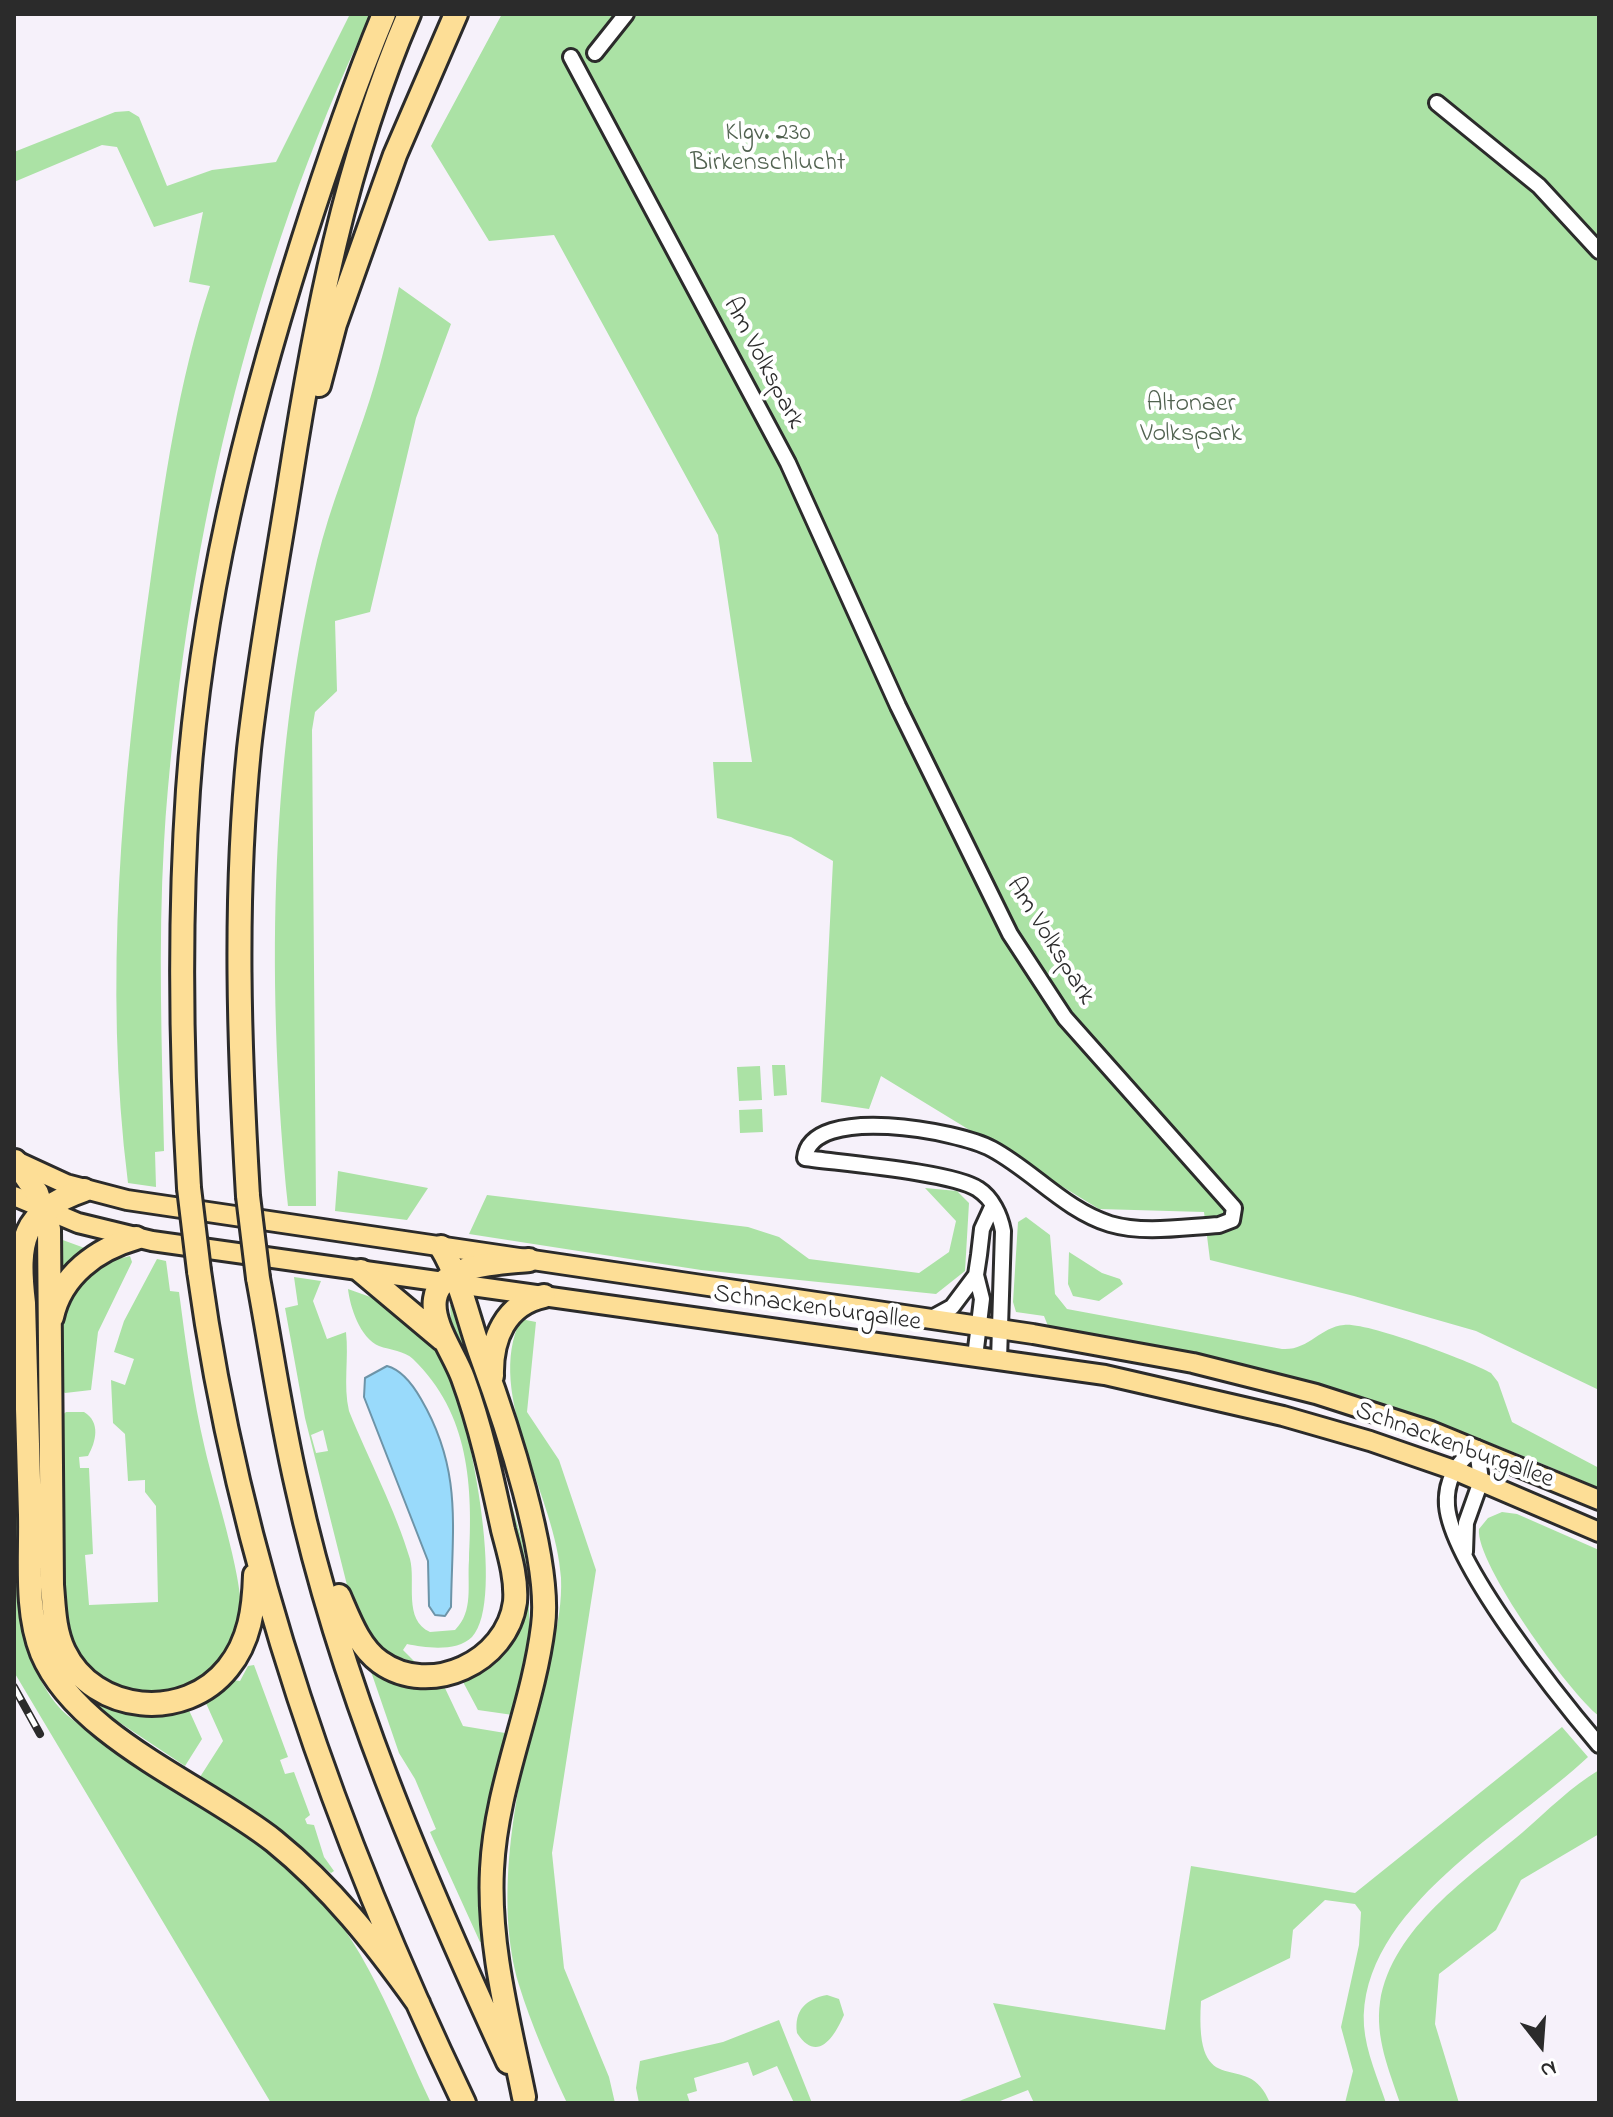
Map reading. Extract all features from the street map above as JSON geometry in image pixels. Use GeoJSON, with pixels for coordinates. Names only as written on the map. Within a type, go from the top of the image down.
{"type":"FeatureCollection","features":[{"type":"Feature","properties":{"kind":"highway"},"geometry":{"type":"LineString","coordinates":[[384,14],[352,89],[275,329],[253,407],[217,571],[188,788],[183,900],[184,1105],[189,1188],[199,1271],[221,1412],[255,1550],[310,1735],[355,1856],[464,2103]]}},
{"type":"Feature","properties":{"kind":"highway"},"geometry":{"type":"LineString","coordinates":[[409,14],[371,112],[337,232],[318,314],[249,749],[242,851],[239,1041],[248,1196],[258,1278],[305,1522],[376,1755],[459,1956],[526,2100]]}},
{"type":"Feature","properties":{"kind":"highway"},"geometry":{"type":"LineString","coordinates":[[285,514],[335,324],[395,155],[456,14]]}},
{"type":"Feature","properties":{"kind":"highway"},"geometry":{"type":"LineString","coordinates":[[15,1160],[37,1193],[49,1229],[54,1615],[61,1643],[74,1668],[105,1694],[125,1701],[164,1704],[202,1691],[229,1667],[252,1619],[255,1550]]}},
{"type":"Feature","properties":{"kind":"highway"},"geometry":{"type":"LineString","coordinates":[[84,1190],[44,1210],[32,1222],[17,1263],[33,1606],[36,1632],[51,1669],[90,1718],[252,1825],[310,1872],[363,1926],[418,2003]]}},
{"type":"Feature","properties":{"kind":"highway"},"geometry":{"type":"LineString","coordinates":[[48,1334],[60,1293],[74,1273],[112,1246],[136,1238]]}},
{"type":"Feature","properties":{"kind":"highway"},"geometry":{"type":"LineString","coordinates":[[441,1247],[492,1381],[534,1534],[545,1607],[538,1656],[501,1800],[492,1867],[495,1938],[526,2100]]}},
{"type":"Feature","properties":{"kind":"highway"},"geometry":{"type":"LineString","coordinates":[[305,1522],[353,1629],[380,1663],[411,1675],[450,1674],[483,1657],[501,1637],[509,1625],[515,1599],[512,1570],[474,1412],[434,1303],[452,1281],[495,1264],[529,1260]]}},
{"type":"Feature","properties":{"kind":"highway"},"geometry":{"type":"LineString","coordinates":[[361,1271],[429,1326],[451,1348]]}},
{"type":"Feature","properties":{"kind":"highway"},"geometry":{"type":"LineString","coordinates":[[492,1381],[492,1352],[504,1322],[524,1303],[544,1296]]}},
{"type":"Feature","properties":{"kind":"main road","name":"Schnackenburgallee"},"geometry":{"type":"LineString","coordinates":[[15,1160],[84,1190],[154,1204],[1118,1347],[1264,1380],[1477,1448],[1599,1500]]}},
{"type":"Feature","properties":{"kind":"main road","name":"Schnackenburgallee"},"geometry":{"type":"LineString","coordinates":[[14,1196],[44,1210],[136,1238],[1105,1375],[1219,1400],[1355,1437],[1454,1470],[1599,1532]]}},
{"type":"Feature","properties":{"kind":"street"},"geometry":{"type":"LineString","coordinates":[[595,53],[626,14]]}},
{"type":"Feature","properties":{"kind":"street","name":"Am Volkspark"},"geometry":{"type":"LineString","coordinates":[[571,57],[788,463],[898,706],[1010,934],[1065,1018],[1232,1202],[1234,1214],[1226,1224],[1219,1225],[1121,1227],[1078,1209],[991,1148],[941,1133],[860,1125],[826,1131],[807,1146],[805,1158],[962,1182],[981,1190],[993,1205]]}},
{"type":"Feature","properties":{"kind":"street"},"geometry":{"type":"LineString","coordinates":[[1437,103],[1539,186],[1599,251]]}},
{"type":"Feature","properties":{"kind":"street"},"geometry":{"type":"LineString","coordinates":[[975,1357],[982,1299],[976,1275],[982,1229],[993,1205]]}},
{"type":"Feature","properties":{"kind":"street"},"geometry":{"type":"LineString","coordinates":[[993,1205],[1003,1231],[999,1360]]}},
{"type":"Feature","properties":{"kind":"street"},"geometry":{"type":"LineString","coordinates":[[930,1319],[952,1307],[976,1275]]}},
{"type":"Feature","properties":{"kind":"street"},"geometry":{"type":"LineString","coordinates":[[1477,1448],[1454,1470],[1447,1508],[1465,1552],[1519,1640],[1599,1745]]}},
{"type":"Feature","properties":{"kind":"street"},"geometry":{"type":"LineString","coordinates":[[1465,1552],[1466,1523],[1481,1481],[1477,1448]]}},
{"type":"Feature","properties":{"kind":"green space"},"geometry":{"type":"Polygon","coordinates":[[[350,14],[371,14],[289,212],[228,418],[205,523],[173,736],[164,843],[161,959],[164,1151],[155,1152],[156,1187],[128,1183],[117,1033],[119,883],[124,808],[140,658],[167,471],[189,359],[210,286],[189,282],[203,212],[154,227],[117,147],[102,145],[14,182],[14,152],[115,112],[129,111],[139,117],[167,186],[212,170],[276,162],[350,14]]]}},
{"type":"Feature","properties":{"kind":"green space","name":"Altonaer Volkspark"},"geometry":{"type":"Polygon","coordinates":[[[502,14],[1599,14],[1599,1390],[1476,1331],[1210,1260],[1204,1212],[1099,1209],[881,1076],[869,1109],[821,1102],[833,861],[791,837],[717,818],[713,762],[752,762],[718,535],[554,235],[489,241],[431,146],[502,14]]]}},
{"type":"Feature","properties":{"kind":"green space"},"geometry":{"type":"Polygon","coordinates":[[[399,287],[451,324],[416,418],[370,612],[335,621],[337,691],[315,712],[312,730],[316,1206],[288,1206],[281,1126],[275,964],[276,882],[289,718],[301,638],[322,539],[374,385],[399,287]]]}},
{"type":"Feature","properties":{"kind":"green space"},"geometry":{"type":"Polygon","coordinates":[[[772,1065],[785,1065],[787,1095],[774,1096],[772,1065]]]}},
{"type":"Feature","properties":{"kind":"green space"},"geometry":{"type":"Polygon","coordinates":[[[760,1066],[762,1100],[739,1101],[737,1067],[760,1066]]]}},
{"type":"Feature","properties":{"kind":"green space"},"geometry":{"type":"Polygon","coordinates":[[[762,1109],[763,1132],[740,1133],[739,1110],[762,1109]]]}},
{"type":"Feature","properties":{"kind":"green space"},"geometry":{"type":"Polygon","coordinates":[[[338,1171],[428,1188],[407,1220],[335,1211],[338,1171]]]}},
{"type":"Feature","properties":{"kind":"green space"},"geometry":{"type":"Polygon","coordinates":[[[925,1188],[957,1191],[969,1203],[965,1271],[936,1294],[701,1270],[469,1234],[487,1195],[748,1227],[779,1237],[809,1259],[919,1273],[949,1252],[956,1221],[925,1188]]]}},
{"type":"Feature","properties":{"kind":"green space"},"geometry":{"type":"Polygon","coordinates":[[[1026,1217],[1050,1235],[1055,1294],[1067,1309],[1282,1349],[1307,1343],[1328,1330],[1344,1325],[1373,1329],[1417,1343],[1491,1373],[1498,1382],[1512,1422],[1599,1468],[1599,1488],[1465,1434],[1329,1389],[1190,1353],[1048,1326],[1044,1316],[1016,1312],[1013,1302],[1018,1222],[1026,1217]]]}},
{"type":"Feature","properties":{"kind":"green space"},"geometry":{"type":"Polygon","coordinates":[[[41,1232],[37,1283],[41,1393],[37,1393],[33,1254],[34,1242],[41,1232]]]}},
{"type":"Feature","properties":{"kind":"green space"},"geometry":{"type":"Polygon","coordinates":[[[60,1239],[90,1250],[59,1282],[60,1239]]]}},
{"type":"Feature","properties":{"kind":"green space"},"geometry":{"type":"Polygon","coordinates":[[[1069,1252],[1102,1273],[1120,1279],[1123,1284],[1099,1301],[1073,1296],[1068,1284],[1069,1252]]]}},
{"type":"Feature","properties":{"kind":"green space"},"geometry":{"type":"Polygon","coordinates":[[[130,1256],[132,1262],[98,1332],[91,1390],[65,1393],[61,1390],[62,1334],[71,1296],[80,1280],[94,1267],[130,1256]]]}},
{"type":"Feature","properties":{"kind":"green space"},"geometry":{"type":"Polygon","coordinates":[[[157,1259],[166,1261],[170,1291],[179,1292],[197,1410],[234,1560],[241,1602],[233,1638],[223,1657],[208,1673],[191,1685],[171,1693],[150,1696],[128,1694],[98,1680],[80,1659],[64,1626],[59,1418],[66,1412],[84,1412],[95,1427],[95,1439],[88,1456],[79,1457],[80,1468],[89,1468],[93,1554],[85,1555],[89,1605],[158,1602],[156,1506],[145,1492],[145,1480],[128,1481],[125,1434],[113,1423],[111,1380],[125,1385],[134,1359],[114,1352],[124,1321],[157,1259]]]}},
{"type":"Feature","properties":{"kind":"green space"},"geometry":{"type":"Polygon","coordinates":[[[294,1277],[321,1281],[313,1301],[327,1339],[346,1332],[349,1411],[390,1503],[410,1559],[416,1619],[430,1632],[455,1630],[467,1606],[470,1506],[464,1453],[457,1428],[432,1380],[410,1356],[379,1346],[366,1336],[354,1313],[348,1289],[376,1299],[382,1296],[426,1338],[447,1368],[465,1424],[485,1548],[486,1586],[482,1617],[466,1642],[441,1648],[407,1644],[403,1650],[415,1662],[391,1655],[367,1633],[349,1593],[305,1418],[285,1308],[298,1305],[294,1277]],[[323,1430],[311,1435],[316,1453],[328,1451],[323,1430]]]}},
{"type":"Feature","properties":{"kind":"green space"},"geometry":{"type":"Polygon","coordinates":[[[450,1305],[456,1305],[522,1541],[528,1574],[530,1644],[513,1715],[478,1710],[462,1680],[480,1671],[523,1569],[474,1377],[451,1320],[450,1305]]]}},
{"type":"Feature","properties":{"kind":"green space"},"geometry":{"type":"Polygon","coordinates":[[[14,1307],[18,1601],[28,1647],[39,1677],[56,1703],[75,1722],[242,1832],[301,1879],[323,1902],[361,1955],[431,2103],[271,2103],[14,1672],[14,1307]]]}},
{"type":"Feature","properties":{"kind":"green space"},"geometry":{"type":"Polygon","coordinates":[[[521,1319],[536,1322],[527,1412],[559,1460],[596,1570],[552,1853],[564,1968],[609,2077],[615,2103],[567,2103],[519,1985],[508,1919],[514,1814],[534,1714],[556,1630],[561,1595],[557,1547],[525,1447],[511,1380],[512,1349],[521,1319]]]}},
{"type":"Feature","properties":{"kind":"green space"},"geometry":{"type":"Polygon","coordinates":[[[41,1408],[45,1615],[94,1700],[141,1716],[166,1716],[188,1708],[202,1739],[185,1766],[84,1699],[54,1656],[41,1601],[37,1412],[41,1408]]]}},
{"type":"Feature","properties":{"kind":"green space"},"geometry":{"type":"Polygon","coordinates":[[[1502,1512],[1517,1514],[1599,1550],[1599,1716],[1547,1656],[1492,1569],[1482,1546],[1479,1529],[1488,1518],[1502,1512]]]}},
{"type":"Feature","properties":{"kind":"green space"},"geometry":{"type":"Polygon","coordinates":[[[366,1657],[401,1682],[444,1686],[463,1726],[505,1733],[482,1845],[484,1941],[480,1942],[430,1832],[436,1829],[415,1779],[399,1753],[366,1657]]]}},
{"type":"Feature","properties":{"kind":"green space"},"geometry":{"type":"Polygon","coordinates":[[[254,1665],[288,1757],[280,1760],[285,1774],[294,1772],[310,1815],[305,1819],[307,1824],[314,1825],[324,1857],[334,1871],[331,1873],[291,1838],[200,1777],[223,1741],[205,1701],[233,1680],[240,1681],[248,1666],[254,1665]]]}},
{"type":"Feature","properties":{"kind":"green space"},"geometry":{"type":"Polygon","coordinates":[[[1562,1727],[1588,1757],[1446,1874],[1413,1908],[1386,1944],[1369,1984],[1364,2026],[1386,2103],[1345,2103],[1353,2071],[1341,2027],[1359,1945],[1361,1912],[1355,1904],[1325,1900],[1293,1930],[1290,1958],[1201,2001],[1201,2034],[1206,2054],[1214,2065],[1249,2078],[1260,2086],[1270,2103],[1034,2103],[1028,2090],[995,2103],[954,2103],[1021,2077],[993,2003],[1165,2030],[1191,1866],[1355,1893],[1562,1727]]]}},
{"type":"Feature","properties":{"kind":"green space"},"geometry":{"type":"Polygon","coordinates":[[[1599,1770],[1599,1834],[1521,1880],[1496,1930],[1439,1974],[1435,2024],[1459,2103],[1400,2103],[1384,2054],[1379,2015],[1387,1975],[1400,1950],[1436,1906],[1458,1886],[1569,1791],[1599,1770]]]}},
{"type":"Feature","properties":{"kind":"green space"},"geometry":{"type":"Polygon","coordinates":[[[827,1995],[839,1999],[844,2015],[825,2044],[812,2046],[797,2033],[797,2018],[807,2003],[827,1995]]]}},
{"type":"Feature","properties":{"kind":"green space"},"geometry":{"type":"Polygon","coordinates":[[[779,2020],[812,2103],[794,2103],[777,2066],[753,2076],[748,2062],[694,2078],[697,2091],[687,2094],[690,2103],[639,2103],[636,2088],[640,2061],[723,2042],[779,2020]]]}},
{"type":"Feature","properties":{"kind":"water"},"geometry":{"type":"Polygon","coordinates":[[[387,1366],[402,1375],[414,1388],[444,1451],[453,1525],[451,1607],[445,1616],[435,1615],[429,1606],[428,1561],[364,1397],[365,1378],[387,1366]]]}},
{"type":"Feature","properties":{"kind":"railway"},"geometry":{"type":"LineString","coordinates":[[14,1687],[40,1734]]}},
{"type":"Feature","properties":{"kind":"park label","name":"Klgv. 230 Birkenschlucht"},"geometry":{"type":"Point","coordinates":[768,150]}}]}
